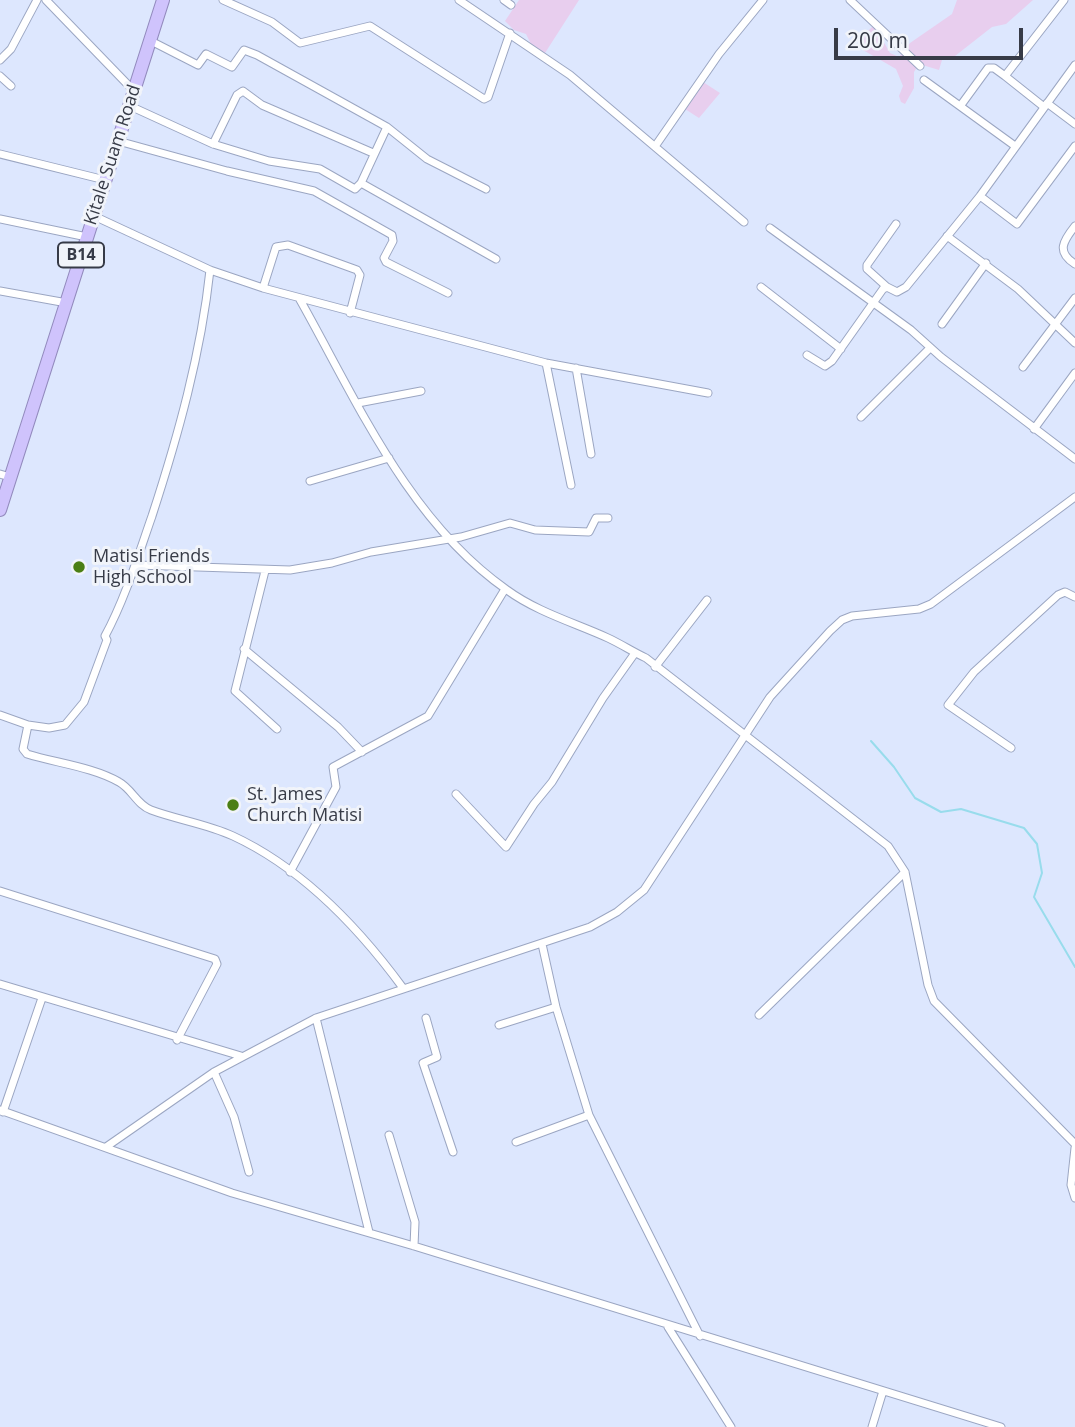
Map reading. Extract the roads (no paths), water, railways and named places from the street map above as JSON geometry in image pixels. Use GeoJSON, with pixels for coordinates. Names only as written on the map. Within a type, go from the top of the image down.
{"type":"FeatureCollection","features":[{"type":"Feature","properties":{"kind":"highway","name":"Kitale Suam Road"},"geometry":{"type":"LineString","coordinates":[[0,510],[5,476],[67,303],[163,0]]}},
{"type":"Feature","properties":{"kind":"street"},"geometry":{"type":"LineString","coordinates":[[0,60],[11,49],[37,0]]}},
{"type":"Feature","properties":{"kind":"street"},"geometry":{"type":"LineString","coordinates":[[46,0],[133,90]]}},
{"type":"Feature","properties":{"kind":"street"},"geometry":{"type":"LineString","coordinates":[[223,0],[272,23],[300,43],[370,26],[484,99],[488,97],[510,33]]}},
{"type":"Feature","properties":{"kind":"street"},"geometry":{"type":"LineString","coordinates":[[459,0],[601,99],[619,118],[656,145],[744,222]]}},
{"type":"Feature","properties":{"kind":"street"},"geometry":{"type":"LineString","coordinates":[[656,145],[719,54],[763,0]]}},
{"type":"Feature","properties":{"kind":"street"},"geometry":{"type":"LineString","coordinates":[[850,0],[920,66]]}},
{"type":"Feature","properties":{"kind":"street"},"geometry":{"type":"LineString","coordinates":[[1005,76],[1063,0]]}},
{"type":"Feature","properties":{"kind":"street"},"geometry":{"type":"LineString","coordinates":[[149,40],[198,65],[206,54],[233,66],[246,50],[387,127],[427,159],[486,189]]}},
{"type":"Feature","properties":{"kind":"street"},"geometry":{"type":"LineString","coordinates":[[895,224],[867,265],[871,274],[897,292],[906,287],[980,195],[1075,65]]}},
{"type":"Feature","properties":{"kind":"street"},"geometry":{"type":"LineString","coordinates":[[961,105],[988,68],[994,68],[1075,124]]}},
{"type":"Feature","properties":{"kind":"street"},"geometry":{"type":"LineString","coordinates":[[0,76],[11,86]]}},
{"type":"Feature","properties":{"kind":"street"},"geometry":{"type":"LineString","coordinates":[[924,80],[1014,146]]}},
{"type":"Feature","properties":{"kind":"street"},"geometry":{"type":"LineString","coordinates":[[213,144],[237,95],[243,90],[262,105],[373,153]]}},
{"type":"Feature","properties":{"kind":"street"},"geometry":{"type":"LineString","coordinates":[[130,106],[213,144],[269,161],[320,169],[355,189],[361,183],[387,127]]}},
{"type":"Feature","properties":{"kind":"street"},"geometry":{"type":"LineString","coordinates":[[118,141],[317,192],[392,235],[393,241],[384,258],[386,262],[448,293]]}},
{"type":"Feature","properties":{"kind":"street"},"geometry":{"type":"LineString","coordinates":[[980,195],[1017,224],[1075,146]]}},
{"type":"Feature","properties":{"kind":"street"},"geometry":{"type":"LineString","coordinates":[[0,154],[105,180]]}},
{"type":"Feature","properties":{"kind":"street"},"geometry":{"type":"LineString","coordinates":[[361,183],[496,259]]}},
{"type":"Feature","properties":{"kind":"street"},"geometry":{"type":"LineString","coordinates":[[94,216],[210,270],[263,288],[546,363],[708,393]]}},
{"type":"Feature","properties":{"kind":"street"},"geometry":{"type":"LineString","coordinates":[[0,219],[87,237]]}},
{"type":"Feature","properties":{"kind":"street"},"geometry":{"type":"LineString","coordinates":[[1075,226],[1065,240],[1062,250],[1066,258],[1075,264]]}},
{"type":"Feature","properties":{"kind":"street"},"geometry":{"type":"LineString","coordinates":[[770,228],[911,330],[930,348],[1034,429],[1074,456]]}},
{"type":"Feature","properties":{"kind":"street"},"geometry":{"type":"LineString","coordinates":[[947,236],[986,263],[1075,343]]}},
{"type":"Feature","properties":{"kind":"street"},"geometry":{"type":"LineString","coordinates":[[263,288],[276,247],[288,245],[357,270],[360,275],[350,313]]}},
{"type":"Feature","properties":{"kind":"street"},"geometry":{"type":"LineString","coordinates":[[943,324],[986,263]]}},
{"type":"Feature","properties":{"kind":"street"},"geometry":{"type":"LineString","coordinates":[[0,715],[28,725],[65,725],[83,702],[107,640],[104,636],[135,565],[169,463],[205,320],[210,270]]}},
{"type":"Feature","properties":{"kind":"street"},"geometry":{"type":"LineString","coordinates":[[761,287],[841,349]]}},
{"type":"Feature","properties":{"kind":"street"},"geometry":{"type":"LineString","coordinates":[[807,355],[825,366],[887,287]]}},
{"type":"Feature","properties":{"kind":"street"},"geometry":{"type":"LineString","coordinates":[[0,291],[67,303]]}},
{"type":"Feature","properties":{"kind":"street"},"geometry":{"type":"LineString","coordinates":[[299,298],[389,458],[419,501],[450,538],[505,589],[522,600],[635,653],[655,667],[888,846],[905,872],[928,985],[934,1001],[1075,1146],[1071,1185],[1075,1198]]}},
{"type":"Feature","properties":{"kind":"street"},"geometry":{"type":"LineString","coordinates":[[1023,367],[1075,298]]}},
{"type":"Feature","properties":{"kind":"street"},"geometry":{"type":"LineString","coordinates":[[862,417],[930,348]]}},
{"type":"Feature","properties":{"kind":"street"},"geometry":{"type":"LineString","coordinates":[[546,363],[571,485]]}},
{"type":"Feature","properties":{"kind":"street"},"geometry":{"type":"LineString","coordinates":[[576,368],[591,454]]}},
{"type":"Feature","properties":{"kind":"street"},"geometry":{"type":"LineString","coordinates":[[1034,429],[1075,373]]}},
{"type":"Feature","properties":{"kind":"street"},"geometry":{"type":"LineString","coordinates":[[358,403],[421,391]]}},
{"type":"Feature","properties":{"kind":"street"},"geometry":{"type":"LineString","coordinates":[[310,481],[389,458]]}},
{"type":"Feature","properties":{"kind":"street"},"geometry":{"type":"LineString","coordinates":[[106,1147],[167,1102],[214,1072],[316,1018],[542,944],[590,927],[617,912],[644,890],[770,697],[842,620],[919,609],[931,604],[1075,497]]}},
{"type":"Feature","properties":{"kind":"street"},"geometry":{"type":"LineString","coordinates":[[135,565],[265,571],[310,568],[355,555],[450,538],[517,522],[535,530],[589,532],[596,518],[608,519]]}},
{"type":"Feature","properties":{"kind":"street"},"geometry":{"type":"LineString","coordinates":[[265,571],[234,691],[278,729]]}},
{"type":"Feature","properties":{"kind":"street"},"geometry":{"type":"LineString","coordinates":[[290,872],[336,787],[332,769],[428,716],[505,589]]}},
{"type":"Feature","properties":{"kind":"street"},"geometry":{"type":"LineString","coordinates":[[1011,748],[948,705],[974,672],[1058,594],[1065,592],[1075,597]]}},
{"type":"Feature","properties":{"kind":"street"},"geometry":{"type":"LineString","coordinates":[[655,667],[707,600]]}},
{"type":"Feature","properties":{"kind":"street"},"geometry":{"type":"LineString","coordinates":[[244,649],[338,727],[362,752]]}},
{"type":"Feature","properties":{"kind":"street"},"geometry":{"type":"LineString","coordinates":[[456,794],[506,847],[552,782],[603,698],[635,653]]}},
{"type":"Feature","properties":{"kind":"street"},"geometry":{"type":"LineString","coordinates":[[28,725],[23,749],[27,754],[120,783],[143,806],[233,836],[290,872],[362,933],[403,988]]}},
{"type":"Feature","properties":{"kind":"street"},"geometry":{"type":"LineString","coordinates":[[758,1016],[905,872]]}},
{"type":"Feature","properties":{"kind":"street"},"geometry":{"type":"LineString","coordinates":[[0,891],[215,959],[217,964],[177,1040]]}},
{"type":"Feature","properties":{"kind":"street"},"geometry":{"type":"LineString","coordinates":[[542,944],[556,1007],[589,1115],[700,1336]]}},
{"type":"Feature","properties":{"kind":"street"},"geometry":{"type":"LineString","coordinates":[[0,984],[177,1040],[241,1056]]}},
{"type":"Feature","properties":{"kind":"street"},"geometry":{"type":"LineString","coordinates":[[43,998],[2,1111],[232,1193],[369,1232],[1002,1427]]}},
{"type":"Feature","properties":{"kind":"street"},"geometry":{"type":"LineString","coordinates":[[499,1025],[556,1007]]}},
{"type":"Feature","properties":{"kind":"street"},"geometry":{"type":"LineString","coordinates":[[316,1018],[369,1232]]}},
{"type":"Feature","properties":{"kind":"street"},"geometry":{"type":"LineString","coordinates":[[426,1018],[437,1057],[423,1063],[453,1152]]}},
{"type":"Feature","properties":{"kind":"street"},"geometry":{"type":"LineString","coordinates":[[214,1072],[234,1117],[249,1172]]}},
{"type":"Feature","properties":{"kind":"street"},"geometry":{"type":"LineString","coordinates":[[516,1142],[589,1115]]}},
{"type":"Feature","properties":{"kind":"street"},"geometry":{"type":"LineString","coordinates":[[389,1135],[415,1222],[414,1246]]}},
{"type":"Feature","properties":{"kind":"street"},"geometry":{"type":"LineString","coordinates":[[668,1326],[731,1427]]}},
{"type":"Feature","properties":{"kind":"street"},"geometry":{"type":"LineString","coordinates":[[872,1427],[883,1391]]}},
{"type":"Feature","properties":{"kind":"waterway"},"geometry":{"type":"LineString","coordinates":[[871,741],[894,767],[915,798],[941,812],[961,809],[1024,828],[1037,844],[1042,873],[1034,897],[1075,967]]}},
{"type":"Feature","properties":{"kind":"place","name":"Matisi Friends High School"},"geometry":{"type":"Point","coordinates":[79,567]}},
{"type":"Feature","properties":{"kind":"place","name":"St. James Church Matisi"},"geometry":{"type":"Point","coordinates":[233,805]}}]}
